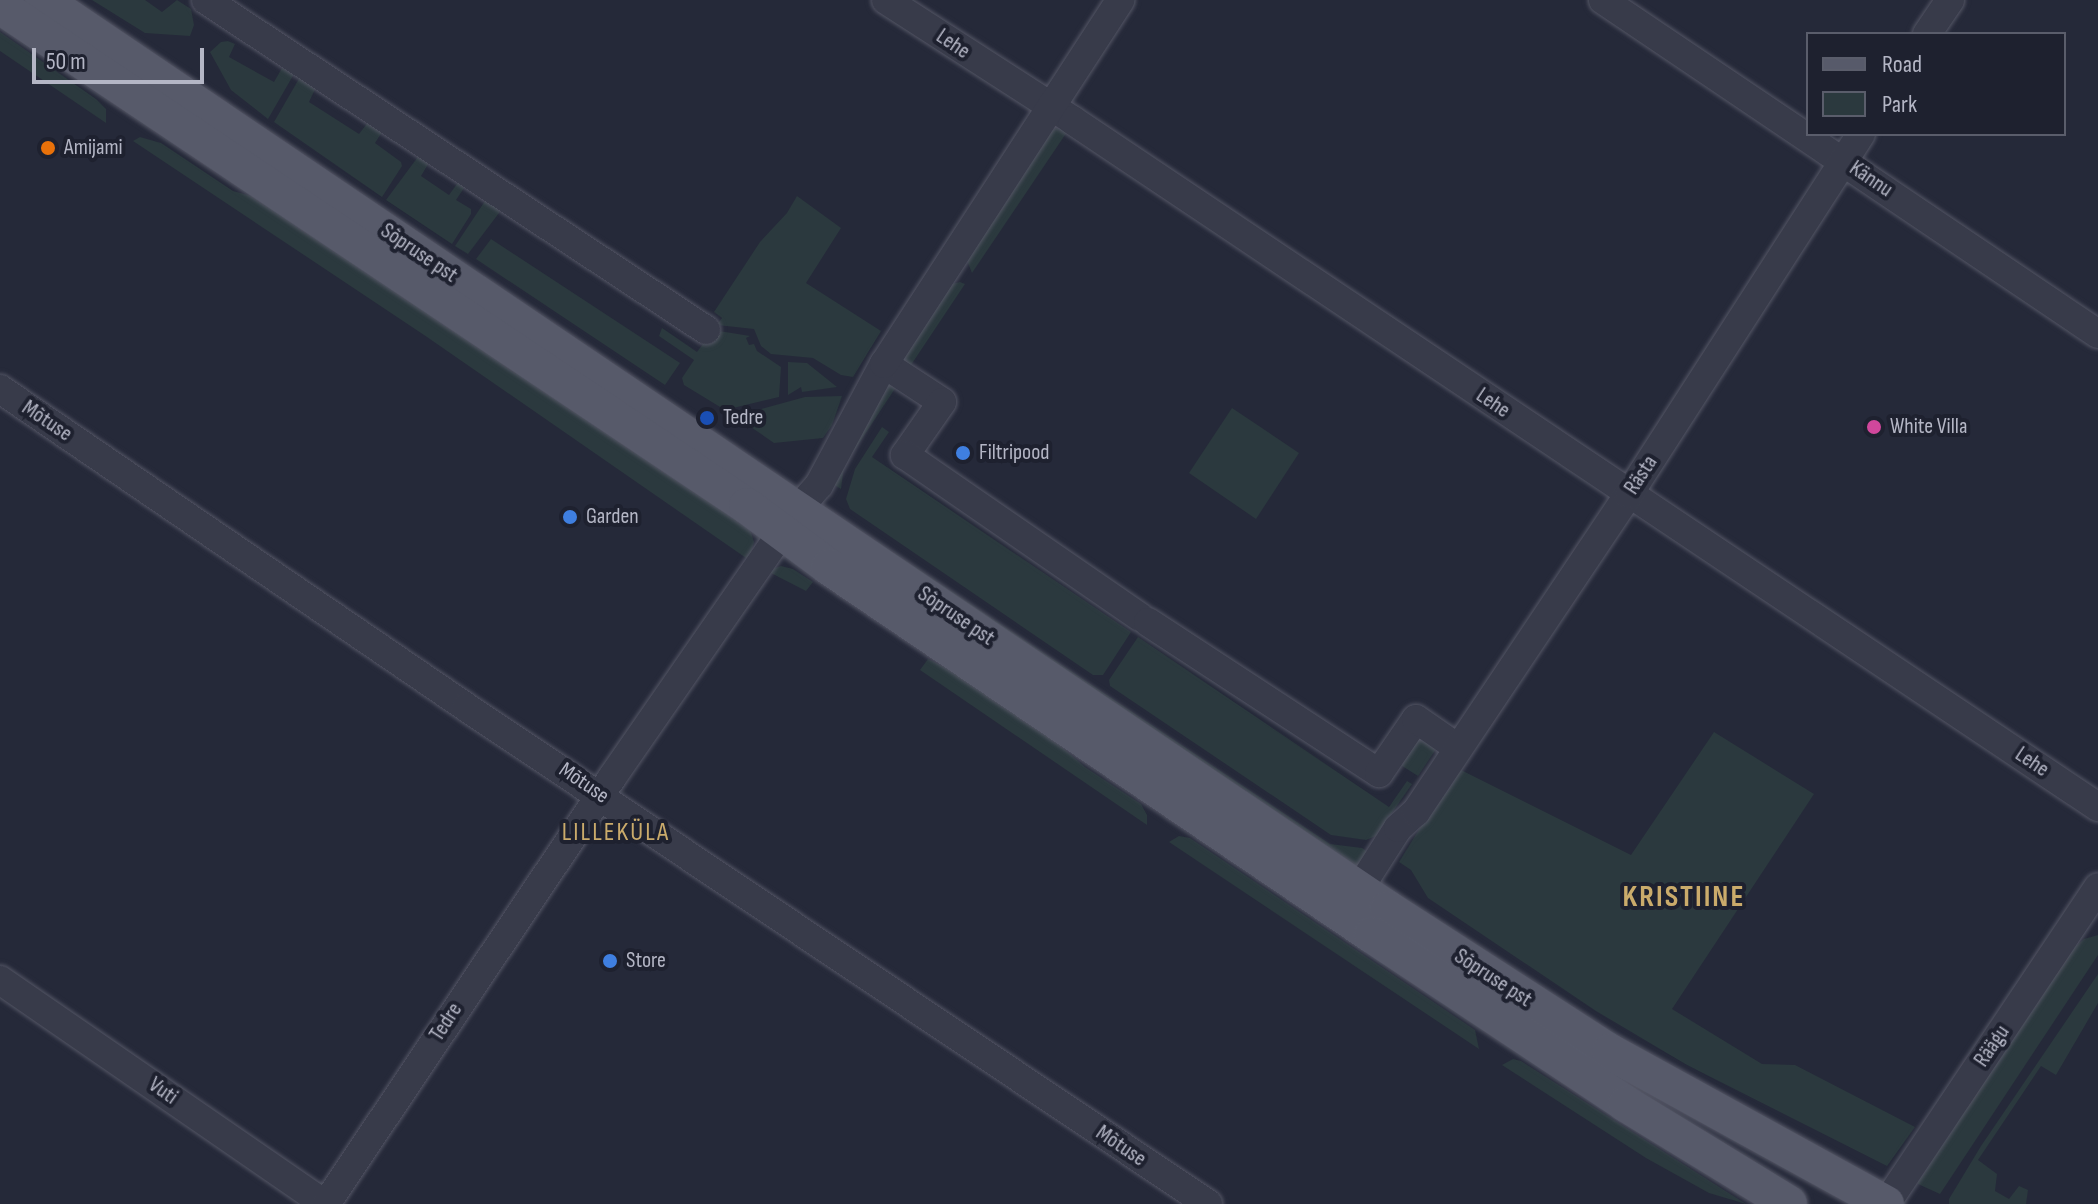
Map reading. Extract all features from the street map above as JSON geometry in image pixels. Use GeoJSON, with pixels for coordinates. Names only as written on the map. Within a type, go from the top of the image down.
{"type":"FeatureCollection","features":[{"type":"Feature","properties":{"kind":"main road","name":"Sõpruse pst"},"geometry":{"type":"LineString","coordinates":[[43,0],[790,520],[1372,935],[1626,1104],[1789,1204]]}},
{"type":"Feature","properties":{"kind":"main road","name":"Sõpruse pst"},"geometry":{"type":"LineString","coordinates":[[0,6],[1610,1052],[1886,1204]]}},
{"type":"Feature","properties":{"kind":"street"},"geometry":{"type":"LineString","coordinates":[[206,0],[706,330]]}},
{"type":"Feature","properties":{"kind":"street","name":"Lehe"},"geometry":{"type":"LineString","coordinates":[[886,0],[2098,807]]}},
{"type":"Feature","properties":{"kind":"street","name":"Tedre"},"geometry":{"type":"LineString","coordinates":[[325,1204],[600,794],[790,520],[819,485],[884,364],[1120,0]]}},
{"type":"Feature","properties":{"kind":"street","name":"Kännu"},"geometry":{"type":"LineString","coordinates":[[1603,0],[1806,135]]}},
{"type":"Feature","properties":{"kind":"street"},"geometry":{"type":"LineString","coordinates":[[1928,32],[1950,0]]}},
{"type":"Feature","properties":{"kind":"street","name":"Kännu"},"geometry":{"type":"LineString","coordinates":[[1807,136],[2098,334]]}},
{"type":"Feature","properties":{"kind":"street","name":"Rästa"},"geometry":{"type":"LineString","coordinates":[[1388,909],[1384,886],[1416,812],[1629,494],[1860,136]]}},
{"type":"Feature","properties":{"kind":"street"},"geometry":{"type":"LineString","coordinates":[[884,364],[942,402],[905,455],[1144,620],[1379,773],[1416,719],[1458,748]]}},
{"type":"Feature","properties":{"kind":"street","name":"Mõtuse"},"geometry":{"type":"LineString","coordinates":[[0,389],[1208,1204]]}},
{"type":"Feature","properties":{"kind":"street","name":"Rästa"},"geometry":{"type":"LineString","coordinates":[[1359,889],[1398,828],[1416,812]]}},
{"type":"Feature","properties":{"kind":"street","name":"Räägu"},"geometry":{"type":"LineString","coordinates":[[1886,1204],[2098,887]]}},
{"type":"Feature","properties":{"kind":"street","name":"Vuti"},"geometry":{"type":"LineString","coordinates":[[0,980],[325,1204]]}},
{"type":"Feature","properties":{"kind":"green space"},"geometry":{"type":"Polygon","coordinates":[[[92,0],[145,0],[162,12],[177,0],[191,9],[194,25],[190,36],[145,33],[92,0]]]}},
{"type":"Feature","properties":{"kind":"green space"},"geometry":{"type":"Polygon","coordinates":[[[0,32],[96,99],[106,109],[106,123],[0,51],[0,32]]]}},
{"type":"Feature","properties":{"kind":"green space"},"geometry":{"type":"Polygon","coordinates":[[[221,42],[235,44],[229,57],[274,82],[282,68],[294,74],[268,119],[231,90],[210,52],[221,42]]]}},
{"type":"Feature","properties":{"kind":"green space"},"geometry":{"type":"Polygon","coordinates":[[[300,77],[316,87],[309,102],[359,134],[369,121],[384,129],[375,143],[402,166],[382,197],[274,122],[300,77]]]}},
{"type":"Feature","properties":{"kind":"green space"},"geometry":{"type":"Polygon","coordinates":[[[1062,127],[1069,129],[972,273],[966,258],[1048,131],[1062,127]]]}},
{"type":"Feature","properties":{"kind":"green space"},"geometry":{"type":"Polygon","coordinates":[[[140,137],[161,143],[233,191],[266,200],[750,529],[754,542],[749,560],[427,337],[133,141],[140,137]]]}},
{"type":"Feature","properties":{"kind":"green space"},"geometry":{"type":"Polygon","coordinates":[[[423,150],[433,156],[421,176],[449,195],[459,181],[466,185],[456,200],[471,209],[471,214],[452,244],[386,200],[423,150]]]}},
{"type":"Feature","properties":{"kind":"green space"},"geometry":{"type":"Polygon","coordinates":[[[797,196],[841,228],[806,283],[881,331],[853,377],[841,375],[813,358],[771,354],[761,346],[754,329],[717,325],[722,318],[714,312],[760,242],[787,213],[797,196]]]}},
{"type":"Feature","properties":{"kind":"green space"},"geometry":{"type":"Polygon","coordinates":[[[487,198],[500,208],[499,213],[468,254],[455,246],[487,198]]]}},
{"type":"Feature","properties":{"kind":"green space"},"geometry":{"type":"Polygon","coordinates":[[[491,239],[680,363],[665,385],[476,259],[491,239]]]}},
{"type":"Feature","properties":{"kind":"green space"},"geometry":{"type":"Polygon","coordinates":[[[965,284],[907,371],[902,357],[948,285],[965,284]]]}},
{"type":"Feature","properties":{"kind":"green space"},"geometry":{"type":"Polygon","coordinates":[[[662,328],[697,352],[713,330],[750,336],[746,338],[749,345],[754,344],[757,351],[781,367],[779,397],[725,410],[684,385],[682,378],[694,360],[659,336],[662,328]]]}},
{"type":"Feature","properties":{"kind":"green space"},"geometry":{"type":"Polygon","coordinates":[[[788,362],[807,363],[837,387],[802,392],[801,387],[788,395],[788,362]]]}},
{"type":"Feature","properties":{"kind":"green space"},"geometry":{"type":"Polygon","coordinates":[[[892,382],[898,384],[844,466],[841,489],[833,484],[885,385],[892,382]]]}},
{"type":"Feature","properties":{"kind":"green space"},"geometry":{"type":"Polygon","coordinates":[[[842,396],[832,425],[823,438],[774,443],[735,416],[805,397],[842,396]]]}},
{"type":"Feature","properties":{"kind":"green space"},"geometry":{"type":"Polygon","coordinates":[[[1232,408],[1299,453],[1256,519],[1189,473],[1232,408]]]}},
{"type":"Feature","properties":{"kind":"green space"},"geometry":{"type":"Polygon","coordinates":[[[882,427],[889,432],[872,457],[1131,632],[1103,675],[1093,675],[850,509],[846,499],[855,469],[882,427]]]}},
{"type":"Feature","properties":{"kind":"green space"},"geometry":{"type":"Polygon","coordinates":[[[861,531],[1330,844],[1362,848],[1371,854],[1357,869],[861,531]]]}},
{"type":"Feature","properties":{"kind":"green space"},"geometry":{"type":"Polygon","coordinates":[[[781,566],[793,569],[813,582],[806,591],[767,571],[781,566]]]}},
{"type":"Feature","properties":{"kind":"green space"},"geometry":{"type":"Polygon","coordinates":[[[1138,637],[1389,807],[1407,781],[1412,784],[1376,836],[1366,840],[1331,835],[1110,686],[1109,680],[1138,637]]]}},
{"type":"Feature","properties":{"kind":"green space"},"geometry":{"type":"Polygon","coordinates":[[[928,659],[1002,695],[1085,767],[1141,804],[1147,815],[1147,825],[920,670],[928,659]]]}},
{"type":"Feature","properties":{"kind":"green space"},"geometry":{"type":"Polygon","coordinates":[[[1714,732],[1814,794],[1672,1009],[1762,1064],[1795,1065],[1915,1127],[1887,1166],[1687,1065],[1596,1011],[1428,898],[1411,870],[1399,862],[1457,768],[1631,855],[1714,732]]]}},
{"type":"Feature","properties":{"kind":"green space"},"geometry":{"type":"Polygon","coordinates":[[[1421,738],[1436,749],[1418,776],[1399,764],[1415,741],[1421,738]]]}},
{"type":"Feature","properties":{"kind":"green space"},"geometry":{"type":"Polygon","coordinates":[[[1179,836],[1190,838],[1475,1030],[1479,1049],[1169,842],[1179,836]]]}},
{"type":"Feature","properties":{"kind":"green space"},"geometry":{"type":"Polygon","coordinates":[[[2098,935],[2098,955],[1940,1194],[1918,1184],[1920,1173],[2075,947],[2084,939],[2098,935]]]}},
{"type":"Feature","properties":{"kind":"green space"},"geometry":{"type":"Polygon","coordinates":[[[2098,974],[2098,1003],[2056,1075],[2041,1066],[1978,1160],[1997,1174],[1995,1191],[2009,1199],[2019,1186],[2028,1190],[2026,1204],[1949,1204],[1949,1199],[1981,1146],[2098,974]]]}},
{"type":"Feature","properties":{"kind":"green space"},"geometry":{"type":"Polygon","coordinates":[[[1513,1059],[1521,1061],[1746,1204],[1709,1193],[1646,1158],[1502,1065],[1513,1059]]]}},
{"type":"Feature","properties":{"kind":"place","name":"Amijami"},"geometry":{"type":"Point","coordinates":[48,148]}},
{"type":"Feature","properties":{"kind":"place","name":"Tedre"},"geometry":{"type":"Point","coordinates":[707,418]}},
{"type":"Feature","properties":{"kind":"place","name":"White Villa"},"geometry":{"type":"Point","coordinates":[1874,427]}},
{"type":"Feature","properties":{"kind":"place","name":"Filtripood"},"geometry":{"type":"Point","coordinates":[963,453]}},
{"type":"Feature","properties":{"kind":"place","name":"Garden"},"geometry":{"type":"Point","coordinates":[570,517]}},
{"type":"Feature","properties":{"kind":"place","name":"Store"},"geometry":{"type":"Point","coordinates":[610,961]}},
{"type":"Feature","properties":{"kind":"district","name":"LILLEKÜLA"},"geometry":{"type":"Point","coordinates":[616,833]}},
{"type":"Feature","properties":{"kind":"district","name":"KRISTIINE"},"geometry":{"type":"Point","coordinates":[1684,897]}}]}
